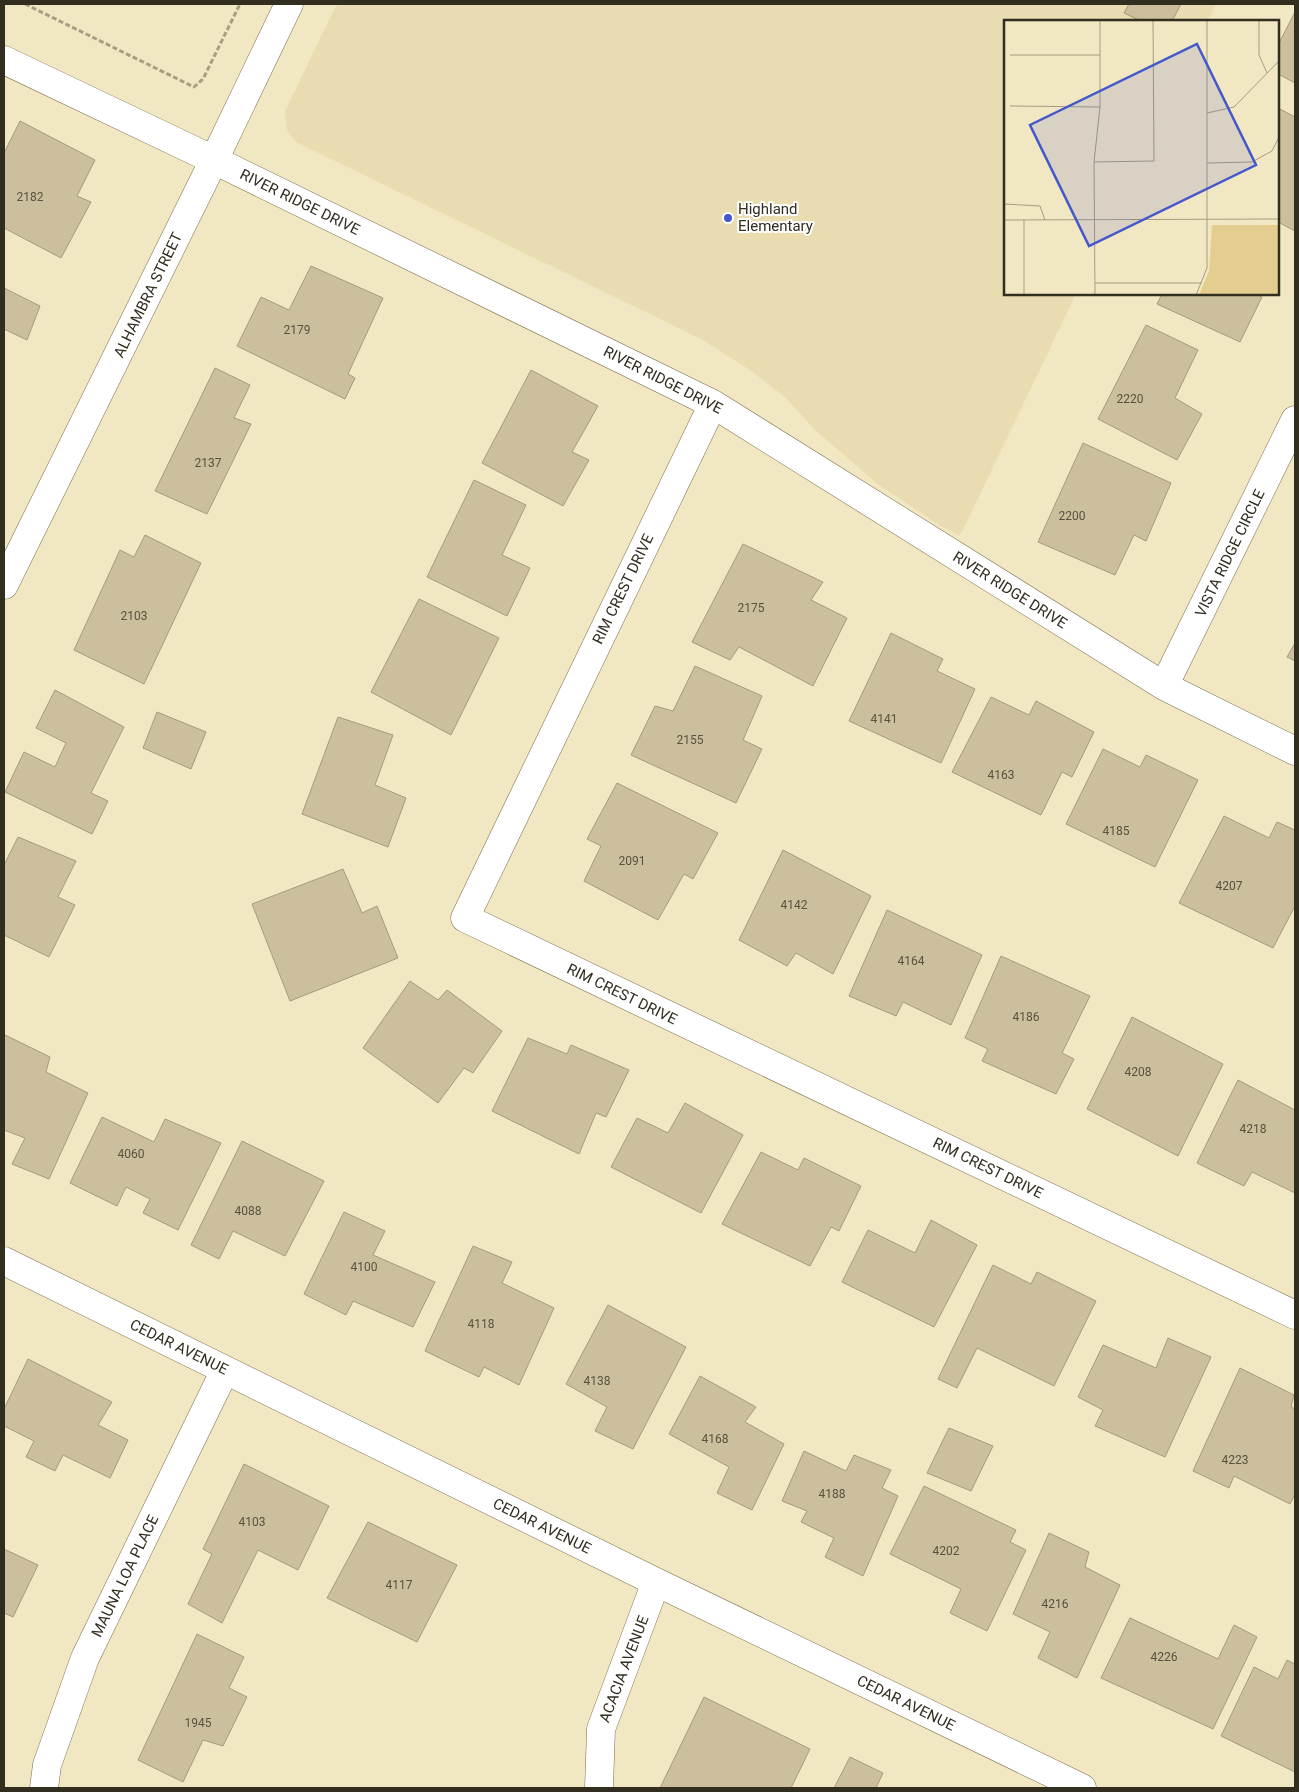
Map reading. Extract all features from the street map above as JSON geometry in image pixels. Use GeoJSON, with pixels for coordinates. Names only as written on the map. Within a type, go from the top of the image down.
{"type":"FeatureCollection","features":[{"type":"Feature","properties":{"kind":"street","name":"ALHAMBRA STREET"},"geometry":{"type":"LineString","coordinates":[[4,585],[289,4]]}},
{"type":"Feature","properties":{"kind":"street","name":"RIVER RIDGE DRIVE"},"geometry":{"type":"LineString","coordinates":[[4,60],[214,160],[713,404],[1164,686],[1295,751]]}},
{"type":"Feature","properties":{"kind":"street","name":"RIM CREST DRIVE"},"geometry":{"type":"LineString","coordinates":[[713,404],[465,918],[1295,1316]]}},
{"type":"Feature","properties":{"kind":"street","name":"VISTA RIDGE CIRCLE"},"geometry":{"type":"LineString","coordinates":[[1164,686],[1295,420]]}},
{"type":"Feature","properties":{"kind":"street","name":"CEDAR AVENUE"},"geometry":{"type":"LineString","coordinates":[[4,1261],[656,1582],[1082,1788]]}},
{"type":"Feature","properties":{"kind":"street","name":"MAUNA LOA PLACE"},"geometry":{"type":"LineString","coordinates":[[44,1788],[47,1764],[85,1658],[225,1370]]}},
{"type":"Feature","properties":{"kind":"street","name":"ACACIA AVENUE"},"geometry":{"type":"LineString","coordinates":[[599,1788],[601,1729],[656,1582]]}},
{"type":"Feature","properties":{"kind":"path"},"geometry":{"type":"LineString","coordinates":[[25,4],[194,87],[203,79],[240,4]]}},
{"type":"Feature","properties":{"kind":"shaded area","name":"Highland Elementary"},"geometry":{"type":"Polygon","coordinates":[[[337,4],[1216,4],[1208,20],[1004,20],[1004,295],[1076,295],[960,536],[942,527],[879,485],[815,430],[786,398],[750,370],[701,339],[296,142],[287,130],[285,111],[337,4]]]}},
{"type":"Feature","properties":{"kind":"building"},"geometry":{"type":"Polygon","coordinates":[[[1129,4],[1181,4],[1173,20],[1139,20],[1124,13],[1129,4]]]}},
{"type":"Feature","properties":{"kind":"building"},"geometry":{"type":"Polygon","coordinates":[[[1295,12],[1295,83],[1279,75],[1279,43],[1295,12]]]}},
{"type":"Feature","properties":{"kind":"building"},"geometry":{"type":"Polygon","coordinates":[[[1279,109],[1295,117],[1295,231],[1279,223],[1279,109]]]}},
{"type":"Feature","properties":{"kind":"building"},"geometry":{"type":"Polygon","coordinates":[[[20,121],[95,160],[77,196],[91,202],[61,258],[4,228],[4,153],[20,121]]]}},
{"type":"Feature","properties":{"kind":"building"},"geometry":{"type":"Polygon","coordinates":[[[311,266],[383,298],[348,374],[355,378],[345,399],[237,346],[261,297],[289,310],[311,266]]]}},
{"type":"Feature","properties":{"kind":"building"},"geometry":{"type":"Polygon","coordinates":[[[4,288],[40,306],[27,340],[4,329],[4,288]]]}},
{"type":"Feature","properties":{"kind":"building"},"geometry":{"type":"Polygon","coordinates":[[[1162,295],[1258,295],[1262,297],[1240,342],[1157,304],[1162,295]]]}},
{"type":"Feature","properties":{"kind":"building"},"geometry":{"type":"Polygon","coordinates":[[[1146,325],[1198,350],[1175,398],[1202,414],[1177,460],[1098,419],[1146,325]]]}},
{"type":"Feature","properties":{"kind":"building"},"geometry":{"type":"Polygon","coordinates":[[[215,368],[250,385],[234,418],[251,424],[207,514],[155,491],[215,368]]]}},
{"type":"Feature","properties":{"kind":"building"},"geometry":{"type":"Polygon","coordinates":[[[531,370],[598,406],[572,452],[589,460],[563,506],[482,463],[531,370]]]}},
{"type":"Feature","properties":{"kind":"building"},"geometry":{"type":"Polygon","coordinates":[[[1083,443],[1171,483],[1146,541],[1134,535],[1115,575],[1038,542],[1083,443]]]}},
{"type":"Feature","properties":{"kind":"building"},"geometry":{"type":"Polygon","coordinates":[[[474,480],[526,505],[502,555],[530,568],[507,616],[427,577],[474,480]]]}},
{"type":"Feature","properties":{"kind":"building"},"geometry":{"type":"Polygon","coordinates":[[[145,535],[201,563],[144,684],[74,650],[120,550],[134,557],[145,535]]]}},
{"type":"Feature","properties":{"kind":"building"},"geometry":{"type":"Polygon","coordinates":[[[743,544],[823,582],[811,600],[847,618],[813,686],[739,647],[730,660],[692,642],[743,544]]]}},
{"type":"Feature","properties":{"kind":"building"},"geometry":{"type":"Polygon","coordinates":[[[419,599],[499,638],[451,735],[371,692],[419,599]]]}},
{"type":"Feature","properties":{"kind":"building"},"geometry":{"type":"Polygon","coordinates":[[[891,633],[943,659],[937,671],[975,689],[941,763],[849,721],[891,633]]]}},
{"type":"Feature","properties":{"kind":"building"},"geometry":{"type":"Polygon","coordinates":[[[1295,643],[1295,661],[1287,657],[1295,643]]]}},
{"type":"Feature","properties":{"kind":"building"},"geometry":{"type":"Polygon","coordinates":[[[695,666],[762,696],[743,740],[762,749],[736,803],[631,755],[655,706],[673,711],[695,666]]]}},
{"type":"Feature","properties":{"kind":"building"},"geometry":{"type":"Polygon","coordinates":[[[55,690],[124,727],[91,793],[108,801],[92,834],[5,792],[24,752],[55,767],[66,743],[36,728],[55,690]]]}},
{"type":"Feature","properties":{"kind":"building"},"geometry":{"type":"Polygon","coordinates":[[[991,697],[1029,715],[1036,701],[1094,732],[1072,777],[1062,772],[1041,815],[952,772],[991,697]]]}},
{"type":"Feature","properties":{"kind":"building"},"geometry":{"type":"Polygon","coordinates":[[[157,712],[206,732],[191,769],[143,748],[157,712]]]}},
{"type":"Feature","properties":{"kind":"building"},"geometry":{"type":"Polygon","coordinates":[[[338,717],[393,735],[375,785],[406,798],[388,847],[302,814],[338,717]]]}},
{"type":"Feature","properties":{"kind":"building"},"geometry":{"type":"Polygon","coordinates":[[[1103,749],[1140,767],[1146,755],[1198,780],[1155,867],[1066,824],[1103,749]]]}},
{"type":"Feature","properties":{"kind":"building"},"geometry":{"type":"Polygon","coordinates":[[[617,783],[718,833],[693,879],[684,874],[658,920],[584,881],[601,846],[587,839],[617,783]]]}},
{"type":"Feature","properties":{"kind":"building"},"geometry":{"type":"Polygon","coordinates":[[[1224,816],[1269,838],[1277,822],[1295,830],[1295,906],[1273,948],[1179,903],[1224,816]]]}},
{"type":"Feature","properties":{"kind":"building"},"geometry":{"type":"Polygon","coordinates":[[[18,837],[76,861],[58,897],[75,905],[49,957],[4,935],[4,865],[18,837]]]}},
{"type":"Feature","properties":{"kind":"building"},"geometry":{"type":"Polygon","coordinates":[[[783,850],[871,896],[833,974],[796,953],[787,966],[739,940],[783,850]]]}},
{"type":"Feature","properties":{"kind":"building"},"geometry":{"type":"Polygon","coordinates":[[[343,869],[362,913],[377,906],[398,958],[290,1001],[252,904],[343,869]]]}},
{"type":"Feature","properties":{"kind":"building"},"geometry":{"type":"Polygon","coordinates":[[[887,910],[982,955],[951,1025],[903,1002],[896,1016],[849,996],[887,910]]]}},
{"type":"Feature","properties":{"kind":"building"},"geometry":{"type":"Polygon","coordinates":[[[1001,956],[1090,996],[1062,1053],[1074,1059],[1056,1094],[982,1061],[988,1049],[965,1038],[1001,956]]]}},
{"type":"Feature","properties":{"kind":"building"},"geometry":{"type":"Polygon","coordinates":[[[410,981],[438,1000],[447,990],[502,1031],[473,1073],[464,1068],[438,1103],[363,1048],[410,981]]]}},
{"type":"Feature","properties":{"kind":"building"},"geometry":{"type":"Polygon","coordinates":[[[1132,1017],[1223,1064],[1178,1156],[1087,1109],[1132,1017]]]}},
{"type":"Feature","properties":{"kind":"building"},"geometry":{"type":"Polygon","coordinates":[[[5,1035],[50,1057],[46,1072],[88,1093],[49,1179],[12,1164],[25,1138],[4,1130],[5,1035]]]}},
{"type":"Feature","properties":{"kind":"building"},"geometry":{"type":"Polygon","coordinates":[[[528,1038],[567,1054],[571,1045],[629,1070],[606,1117],[596,1113],[579,1154],[492,1111],[528,1038]]]}},
{"type":"Feature","properties":{"kind":"building"},"geometry":{"type":"Polygon","coordinates":[[[1238,1080],[1295,1110],[1295,1193],[1252,1172],[1244,1186],[1197,1163],[1238,1080]]]}},
{"type":"Feature","properties":{"kind":"building"},"geometry":{"type":"Polygon","coordinates":[[[685,1103],[743,1135],[701,1213],[611,1167],[637,1118],[668,1133],[685,1103]]]}},
{"type":"Feature","properties":{"kind":"building"},"geometry":{"type":"Polygon","coordinates":[[[102,1117],[154,1142],[165,1119],[221,1143],[178,1230],[143,1213],[150,1199],[126,1187],[117,1206],[70,1183],[102,1117]]]}},
{"type":"Feature","properties":{"kind":"building"},"geometry":{"type":"Polygon","coordinates":[[[242,1141],[324,1181],[285,1256],[233,1231],[219,1259],[191,1245],[242,1141]]]}},
{"type":"Feature","properties":{"kind":"building"},"geometry":{"type":"Polygon","coordinates":[[[761,1152],[798,1170],[804,1158],[861,1186],[839,1231],[831,1227],[810,1266],[722,1224],[761,1152]]]}},
{"type":"Feature","properties":{"kind":"building"},"geometry":{"type":"Polygon","coordinates":[[[344,1212],[385,1231],[373,1255],[435,1282],[413,1327],[353,1301],[346,1315],[304,1294],[344,1212]]]}},
{"type":"Feature","properties":{"kind":"building"},"geometry":{"type":"Polygon","coordinates":[[[931,1220],[977,1245],[934,1327],[842,1282],[868,1230],[915,1253],[931,1220]]]}},
{"type":"Feature","properties":{"kind":"building"},"geometry":{"type":"Polygon","coordinates":[[[473,1246],[512,1262],[502,1283],[554,1308],[519,1385],[484,1367],[479,1377],[425,1351],[473,1246]]]}},
{"type":"Feature","properties":{"kind":"building"},"geometry":{"type":"Polygon","coordinates":[[[993,1265],[1031,1284],[1037,1272],[1096,1301],[1054,1386],[977,1348],[957,1388],[938,1379],[993,1265]]]}},
{"type":"Feature","properties":{"kind":"building"},"geometry":{"type":"Polygon","coordinates":[[[608,1305],[686,1347],[633,1449],[595,1431],[607,1407],[566,1384],[608,1305]]]}},
{"type":"Feature","properties":{"kind":"building"},"geometry":{"type":"Polygon","coordinates":[[[1168,1338],[1211,1357],[1165,1457],[1095,1426],[1103,1410],[1078,1397],[1103,1345],[1156,1368],[1168,1338]]]}},
{"type":"Feature","properties":{"kind":"building"},"geometry":{"type":"Polygon","coordinates":[[[28,1359],[112,1402],[98,1425],[128,1440],[110,1478],[63,1455],[55,1471],[26,1457],[34,1441],[4,1426],[4,1409],[28,1359]]]}},
{"type":"Feature","properties":{"kind":"building"},"geometry":{"type":"Polygon","coordinates":[[[1240,1368],[1294,1395],[1291,1407],[1295,1409],[1295,1494],[1290,1504],[1234,1476],[1229,1488],[1193,1471],[1240,1368]]]}},
{"type":"Feature","properties":{"kind":"building"},"geometry":{"type":"Polygon","coordinates":[[[700,1376],[756,1407],[745,1422],[784,1444],[752,1510],[717,1493],[729,1467],[669,1434],[700,1376]]]}},
{"type":"Feature","properties":{"kind":"building"},"geometry":{"type":"Polygon","coordinates":[[[949,1428],[993,1446],[971,1491],[927,1473],[949,1428]]]}},
{"type":"Feature","properties":{"kind":"building"},"geometry":{"type":"Polygon","coordinates":[[[804,1451],[846,1471],[854,1455],[891,1470],[882,1488],[898,1496],[863,1576],[825,1557],[834,1538],[801,1522],[807,1511],[782,1501],[804,1451]]]}},
{"type":"Feature","properties":{"kind":"building"},"geometry":{"type":"Polygon","coordinates":[[[244,1464],[329,1506],[298,1570],[258,1550],[222,1623],[188,1604],[212,1554],[203,1549],[244,1464]]]}},
{"type":"Feature","properties":{"kind":"building"},"geometry":{"type":"Polygon","coordinates":[[[924,1486],[1016,1530],[1010,1542],[1026,1550],[987,1631],[950,1613],[961,1589],[890,1554],[924,1486]]]}},
{"type":"Feature","properties":{"kind":"building"},"geometry":{"type":"Polygon","coordinates":[[[368,1522],[457,1565],[417,1642],[327,1598],[368,1522]]]}},
{"type":"Feature","properties":{"kind":"building"},"geometry":{"type":"Polygon","coordinates":[[[1049,1533],[1089,1552],[1085,1567],[1120,1585],[1077,1678],[1038,1658],[1050,1632],[1013,1614],[1049,1533]]]}},
{"type":"Feature","properties":{"kind":"building"},"geometry":{"type":"Polygon","coordinates":[[[4,1549],[38,1565],[13,1617],[4,1613],[4,1549]]]}},
{"type":"Feature","properties":{"kind":"building"},"geometry":{"type":"Polygon","coordinates":[[[1130,1618],[1218,1659],[1234,1625],[1257,1637],[1213,1729],[1101,1678],[1130,1618]]]}},
{"type":"Feature","properties":{"kind":"building"},"geometry":{"type":"Polygon","coordinates":[[[197,1634],[244,1657],[229,1688],[247,1697],[223,1746],[203,1740],[183,1782],[138,1760],[197,1634]]]}},
{"type":"Feature","properties":{"kind":"building"},"geometry":{"type":"Polygon","coordinates":[[[1287,1660],[1295,1664],[1295,1772],[1221,1736],[1254,1667],[1278,1679],[1287,1660]]]}},
{"type":"Feature","properties":{"kind":"building"},"geometry":{"type":"Polygon","coordinates":[[[704,1697],[810,1749],[791,1788],[660,1788],[704,1697]]]}},
{"type":"Feature","properties":{"kind":"building"},"geometry":{"type":"Polygon","coordinates":[[[850,1757],[883,1773],[876,1788],[834,1788],[850,1757]]]}},
{"type":"Feature","properties":{"kind":"place","name":"Highland Elementary"},"geometry":{"type":"Point","coordinates":[728,218]}}]}
